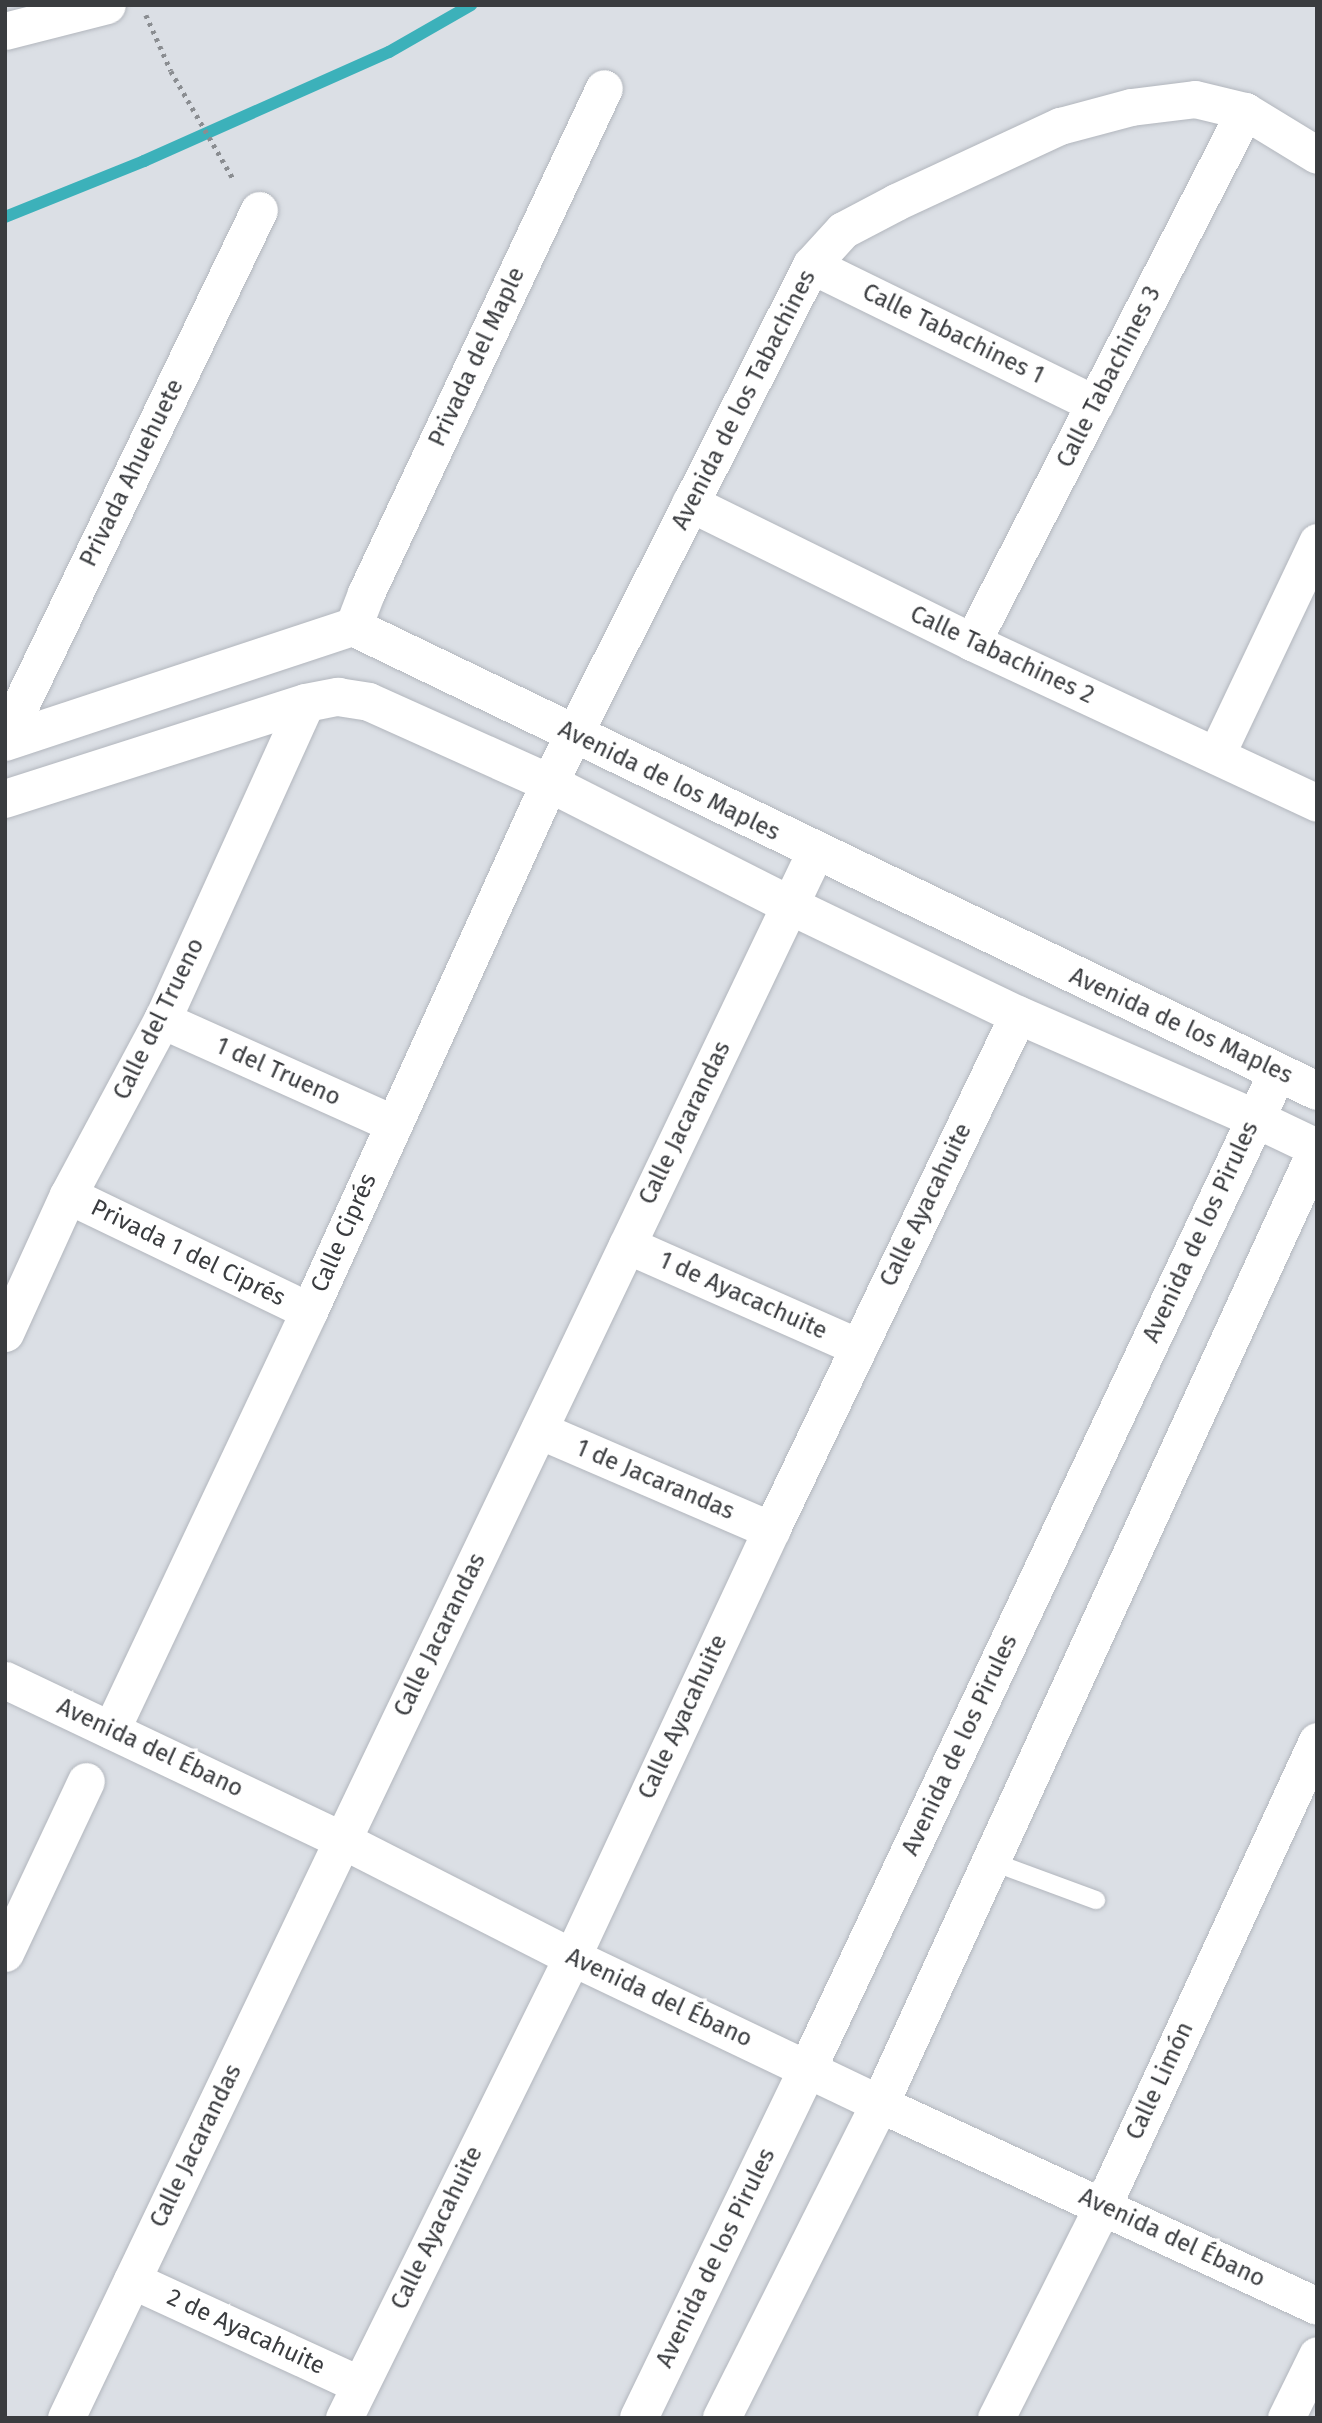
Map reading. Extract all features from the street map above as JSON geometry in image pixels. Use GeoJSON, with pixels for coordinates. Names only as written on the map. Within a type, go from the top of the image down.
{"type":"FeatureCollection","features":[{"type":"Feature","properties":{"kind":"street"},"geometry":{"type":"LineString","coordinates":[[5,31],[107,5]]}},
{"type":"Feature","properties":{"kind":"street","name":"Privada del Maple"},"geometry":{"type":"LineString","coordinates":[[353,627],[372,580],[604,88]]}},
{"type":"Feature","properties":{"kind":"street","name":"Avenida de los Tabachines"},"geometry":{"type":"LineString","coordinates":[[573,735],[811,265],[843,230],[1060,127],[1132,107],[1195,99],[1245,111],[1317,155]]}},
{"type":"Feature","properties":{"kind":"street","name":"Calle Tabachines 3"},"geometry":{"type":"LineString","coordinates":[[972,642],[1245,111]]}},
{"type":"Feature","properties":{"kind":"street","name":"Privada Ahuehuete"},"geometry":{"type":"LineString","coordinates":[[5,740],[248,198]]}},
{"type":"Feature","properties":{"kind":"street","name":"Calle Tabachines 1"},"geometry":{"type":"LineString","coordinates":[[811,265],[1095,404]]}},
{"type":"Feature","properties":{"kind":"street","name":"Calle Tabachines 2"},"geometry":{"type":"LineString","coordinates":[[690,503],[972,642],[1317,803]]}},
{"type":"Feature","properties":{"kind":"street"},"geometry":{"type":"LineString","coordinates":[[1216,755],[1317,542]]}},
{"type":"Feature","properties":{"kind":"street"},"geometry":{"type":"LineString","coordinates":[[5,740],[353,627]]}},
{"type":"Feature","properties":{"kind":"street","name":"Avenida de los Maples"},"geometry":{"type":"LineString","coordinates":[[353,627],[815,852],[1317,1091]]}},
{"type":"Feature","properties":{"kind":"street"},"geometry":{"type":"LineString","coordinates":[[5,799],[306,703],[338,697],[369,702],[549,783],[789,905],[1018,1015],[1254,1118],[1317,1149],[880,2104],[722,2418]]}},
{"type":"Feature","properties":{"kind":"street","name":"Calle del Trueno"},"geometry":{"type":"LineString","coordinates":[[5,1333],[68,1195],[162,1020],[306,703]]}},
{"type":"Feature","properties":{"kind":"street","name":"Calle Ciprés"},"geometry":{"type":"LineString","coordinates":[[111,1730],[309,1311],[573,735]]}},
{"type":"Feature","properties":{"kind":"street","name":"Calle Jacarandas"},"geometry":{"type":"LineString","coordinates":[[66,2418],[815,852]]}},
{"type":"Feature","properties":{"kind":"street","name":"Calle Ayacahuite"},"geometry":{"type":"LineString","coordinates":[[344,2418],[572,1957],[858,1346],[1018,1015]]}},
{"type":"Feature","properties":{"kind":"street","name":"1 del Trueno"},"geometry":{"type":"LineString","coordinates":[[162,1020],[394,1124]]}},
{"type":"Feature","properties":{"kind":"street","name":"Avenida de los Pirules"},"geometry":{"type":"LineString","coordinates":[[639,2418],[808,2068],[1278,1072]]}},
{"type":"Feature","properties":{"kind":"street","name":"Privada 1 del Ciprés"},"geometry":{"type":"LineString","coordinates":[[68,1195],[309,1311]]}},
{"type":"Feature","properties":{"kind":"street","name":"1 de Ayacachuite"},"geometry":{"type":"LineString","coordinates":[[627,1245],[858,1346]]}},
{"type":"Feature","properties":{"kind":"street","name":"1 de Jacarandas"},"geometry":{"type":"LineString","coordinates":[[539,1430],[771,1530]]}},
{"type":"Feature","properties":{"kind":"street","name":"Avenida del Ébano"},"geometry":{"type":"LineString","coordinates":[[5,1680],[342,1840],[572,1957],[880,2104],[1317,2306]]}},
{"type":"Feature","properties":{"kind":"street","name":"Calle Limón"},"geometry":{"type":"LineString","coordinates":[[996,2418],[1103,2205],[1309,1778],[1317,1741]]}},
{"type":"Feature","properties":{"kind":"street"},"geometry":{"type":"LineString","coordinates":[[5,1953],[86,1781]]}},
{"type":"Feature","properties":{"kind":"street","name":"2 de Ayacahuite"},"geometry":{"type":"LineString","coordinates":[[132,2280],[360,2385]]}},
{"type":"Feature","properties":{"kind":"street"},"geometry":{"type":"LineString","coordinates":[[1286,2418],[1317,2355]]}},
{"type":"Feature","properties":{"kind":"lane"},"geometry":{"type":"LineString","coordinates":[[993,1862],[1096,1900]]}},
{"type":"Feature","properties":{"kind":"path"},"geometry":{"type":"LineString","coordinates":[[142,5],[172,71],[248,198]]}},
{"type":"Feature","properties":{"kind":"waterway"},"geometry":{"type":"LineString","coordinates":[[5,217],[144,161],[389,52],[471,5]]}}]}
